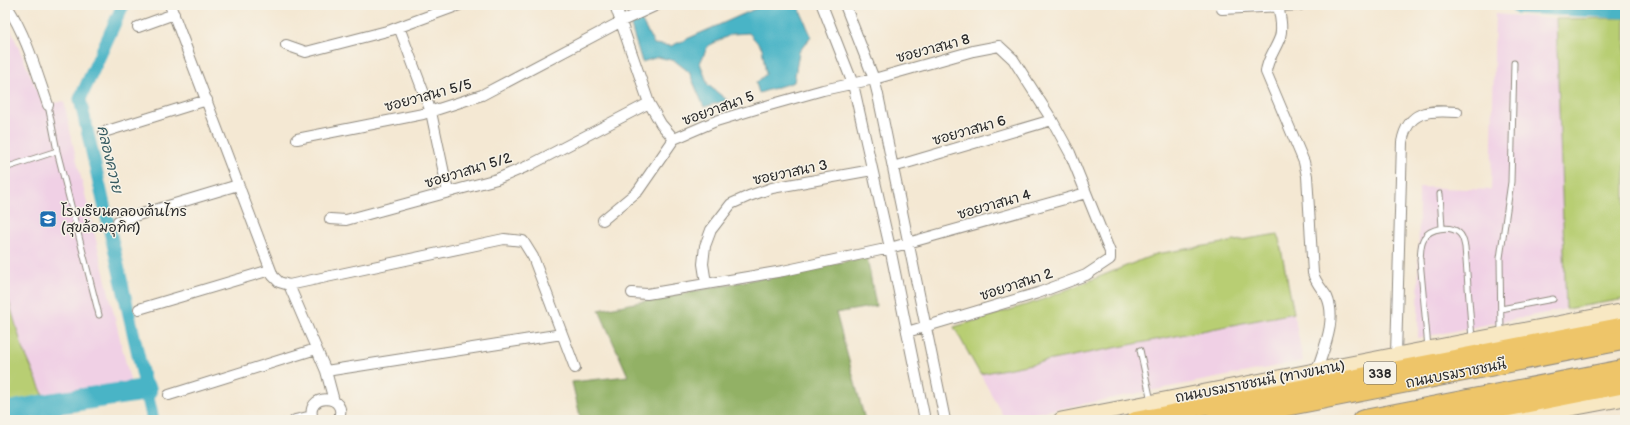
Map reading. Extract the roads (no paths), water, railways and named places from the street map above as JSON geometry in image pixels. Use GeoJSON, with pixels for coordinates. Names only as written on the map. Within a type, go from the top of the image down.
{"type":"FeatureCollection","features":[{"type":"Feature","properties":{"kind":"highway","name":"ถนนบรมราชชนนี"},"geometry":{"type":"LineString","coordinates":[[1215,420],[1625,340]]}},
{"type":"Feature","properties":{"kind":"highway","name":"ถนนบรมราชชนนี"},"geometry":{"type":"LineString","coordinates":[[1362,420],[1625,369]]}},
{"type":"Feature","properties":{"kind":"main road","name":"ถนนบรมราชชนนี (ทางขนาน)"},"geometry":{"type":"LineString","coordinates":[[1061,420],[1625,311]]}},
{"type":"Feature","properties":{"kind":"main road","name":"338"},"geometry":{"type":"LineString","coordinates":[[1135,420],[1625,325]]}},
{"type":"Feature","properties":{"kind":"main road"},"geometry":{"type":"LineString","coordinates":[[1448,420],[1625,386]]}},
{"type":"Feature","properties":{"kind":"main road"},"geometry":{"type":"LineString","coordinates":[[1507,420],[1545,417],[1625,398]]}},
{"type":"Feature","properties":{"kind":"street"},"geometry":{"type":"LineString","coordinates":[[286,45],[306,52],[399,27],[459,5]]}},
{"type":"Feature","properties":{"kind":"street"},"geometry":{"type":"LineString","coordinates":[[616,5],[649,103],[661,124],[674,139]]}},
{"type":"Feature","properties":{"kind":"street","name":"ซอยวาสนา 5/5"},"geometry":{"type":"LineString","coordinates":[[297,139],[431,112],[482,95],[622,21],[657,5]]}},
{"type":"Feature","properties":{"kind":"street"},"geometry":{"type":"LineString","coordinates":[[822,5],[853,84],[890,248],[925,420]]}},
{"type":"Feature","properties":{"kind":"street"},"geometry":{"type":"LineString","coordinates":[[845,5],[874,79],[927,327],[945,420]]}},
{"type":"Feature","properties":{"kind":"street"},"geometry":{"type":"LineString","coordinates":[[1222,8],[1300,5]]}},
{"type":"Feature","properties":{"kind":"street"},"geometry":{"type":"LineString","coordinates":[[7,6],[17,22],[28,46],[48,105]]}},
{"type":"Feature","properties":{"kind":"street"},"geometry":{"type":"LineString","coordinates":[[1278,6],[1281,27],[1280,37],[1266,65],[1266,72],[1304,162],[1307,176],[1313,273],[1315,280],[1327,298],[1330,310],[1328,334],[1317,370]]}},
{"type":"Feature","properties":{"kind":"street"},"geometry":{"type":"LineString","coordinates":[[138,27],[172,10],[270,270],[276,281],[289,285],[504,239],[523,241],[533,257],[575,368]]}},
{"type":"Feature","properties":{"kind":"street"},"geometry":{"type":"LineString","coordinates":[[399,27],[431,112],[448,192]]}},
{"type":"Feature","properties":{"kind":"street","name":"ซอยวาสนา 8"},"geometry":{"type":"LineString","coordinates":[[853,84],[973,51],[999,46],[1013,59],[1052,120]]}},
{"type":"Feature","properties":{"kind":"street","name":"ซอยวาสนา 5"},"geometry":{"type":"LineString","coordinates":[[603,220],[638,192],[674,139],[716,121],[822,90],[853,84]]}},
{"type":"Feature","properties":{"kind":"street"},"geometry":{"type":"LineString","coordinates":[[104,132],[207,100]]}},
{"type":"Feature","properties":{"kind":"street","name":"ซอยวาสนา 5/2"},"geometry":{"type":"LineString","coordinates":[[330,219],[346,220],[497,179],[530,165],[649,103]]}},
{"type":"Feature","properties":{"kind":"street"},"geometry":{"type":"LineString","coordinates":[[1396,355],[1402,142],[1404,130],[1410,120],[1422,114],[1437,110],[1457,112]]}},
{"type":"Feature","properties":{"kind":"street"},"geometry":{"type":"LineString","coordinates":[[1052,120],[1070,153],[1086,193]]}},
{"type":"Feature","properties":{"kind":"street","name":"ซอยวาสนา 6"},"geometry":{"type":"LineString","coordinates":[[893,167],[1052,120]]}},
{"type":"Feature","properties":{"kind":"street","name":"ซอยวาสนา 3"},"geometry":{"type":"LineString","coordinates":[[706,283],[703,264],[705,246],[711,230],[720,216],[731,204],[772,188],[872,170]]}},
{"type":"Feature","properties":{"kind":"street"},"geometry":{"type":"LineString","coordinates":[[118,221],[238,185]]}},
{"type":"Feature","properties":{"kind":"street","name":"ซอยวาสนา 4"},"geometry":{"type":"LineString","coordinates":[[632,293],[647,294],[706,283],[783,272],[890,248],[1086,193]]}},
{"type":"Feature","properties":{"kind":"street","name":"ซอยวาสนา 2"},"geometry":{"type":"LineString","coordinates":[[907,332],[1038,293],[1086,275],[1110,259],[1110,252],[1086,193]]}},
{"type":"Feature","properties":{"kind":"street"},"geometry":{"type":"LineString","coordinates":[[139,309],[270,270]]}},
{"type":"Feature","properties":{"kind":"street"},"geometry":{"type":"LineString","coordinates":[[289,285],[326,371],[334,401],[340,409],[338,420]]}},
{"type":"Feature","properties":{"kind":"street"},"geometry":{"type":"LineString","coordinates":[[326,371],[562,334]]}},
{"type":"Feature","properties":{"kind":"street"},"geometry":{"type":"LineString","coordinates":[[169,395],[316,349]]}},
{"type":"Feature","properties":{"kind":"street"},"geometry":{"type":"LineString","coordinates":[[295,420],[312,418],[313,406],[320,400],[330,399],[334,401]]}},
{"type":"Feature","properties":{"kind":"lane"},"geometry":{"type":"LineString","coordinates":[[1501,335],[1500,258],[1510,182],[1514,63]]}},
{"type":"Feature","properties":{"kind":"lane"},"geometry":{"type":"LineString","coordinates":[[48,105],[56,151],[99,315]]}},
{"type":"Feature","properties":{"kind":"lane"},"geometry":{"type":"LineString","coordinates":[[5,168],[56,151]]}},
{"type":"Feature","properties":{"kind":"lane"},"geometry":{"type":"LineString","coordinates":[[1440,194],[1442,228]]}},
{"type":"Feature","properties":{"kind":"lane"},"geometry":{"type":"LineString","coordinates":[[1428,348],[1420,260],[1421,245],[1425,236],[1430,232],[1442,228],[1449,228],[1458,231],[1462,237],[1465,247],[1472,340]]}},
{"type":"Feature","properties":{"kind":"lane"},"geometry":{"type":"LineString","coordinates":[[1501,309],[1553,299]]}},
{"type":"Feature","properties":{"kind":"lane"},"geometry":{"type":"LineString","coordinates":[[1140,350],[1151,402]]}},
{"type":"Feature","properties":{"kind":"water"},"geometry":{"type":"Polygon","coordinates":[[[764,5],[798,5],[811,36],[799,52],[794,82],[759,93],[756,83],[766,74],[762,48],[749,33],[732,34],[708,46],[700,63],[708,85],[727,100],[704,107],[689,72],[675,61],[658,57],[642,62],[630,23],[641,20],[654,44],[671,46],[764,5]]]}},
{"type":"Feature","properties":{"kind":"waterway","name":"คลองควาย"},"geometry":{"type":"LineString","coordinates":[[123,5],[80,99],[153,420]]}},
{"type":"Feature","properties":{"kind":"waterway","name":"คลองควาย"},"geometry":{"type":"LineString","coordinates":[[1516,5],[1517,7],[1531,8],[1625,12]]}},
{"type":"Feature","properties":{"kind":"waterway"},"geometry":{"type":"LineString","coordinates":[[5,413],[50,404],[146,390]]}},
{"type":"Feature","properties":{"kind":"place","name":"โรงเรียนคลองต้นไทร (สุขล้อมอุทิศ)"},"geometry":{"type":"Point","coordinates":[48,219]}}]}
